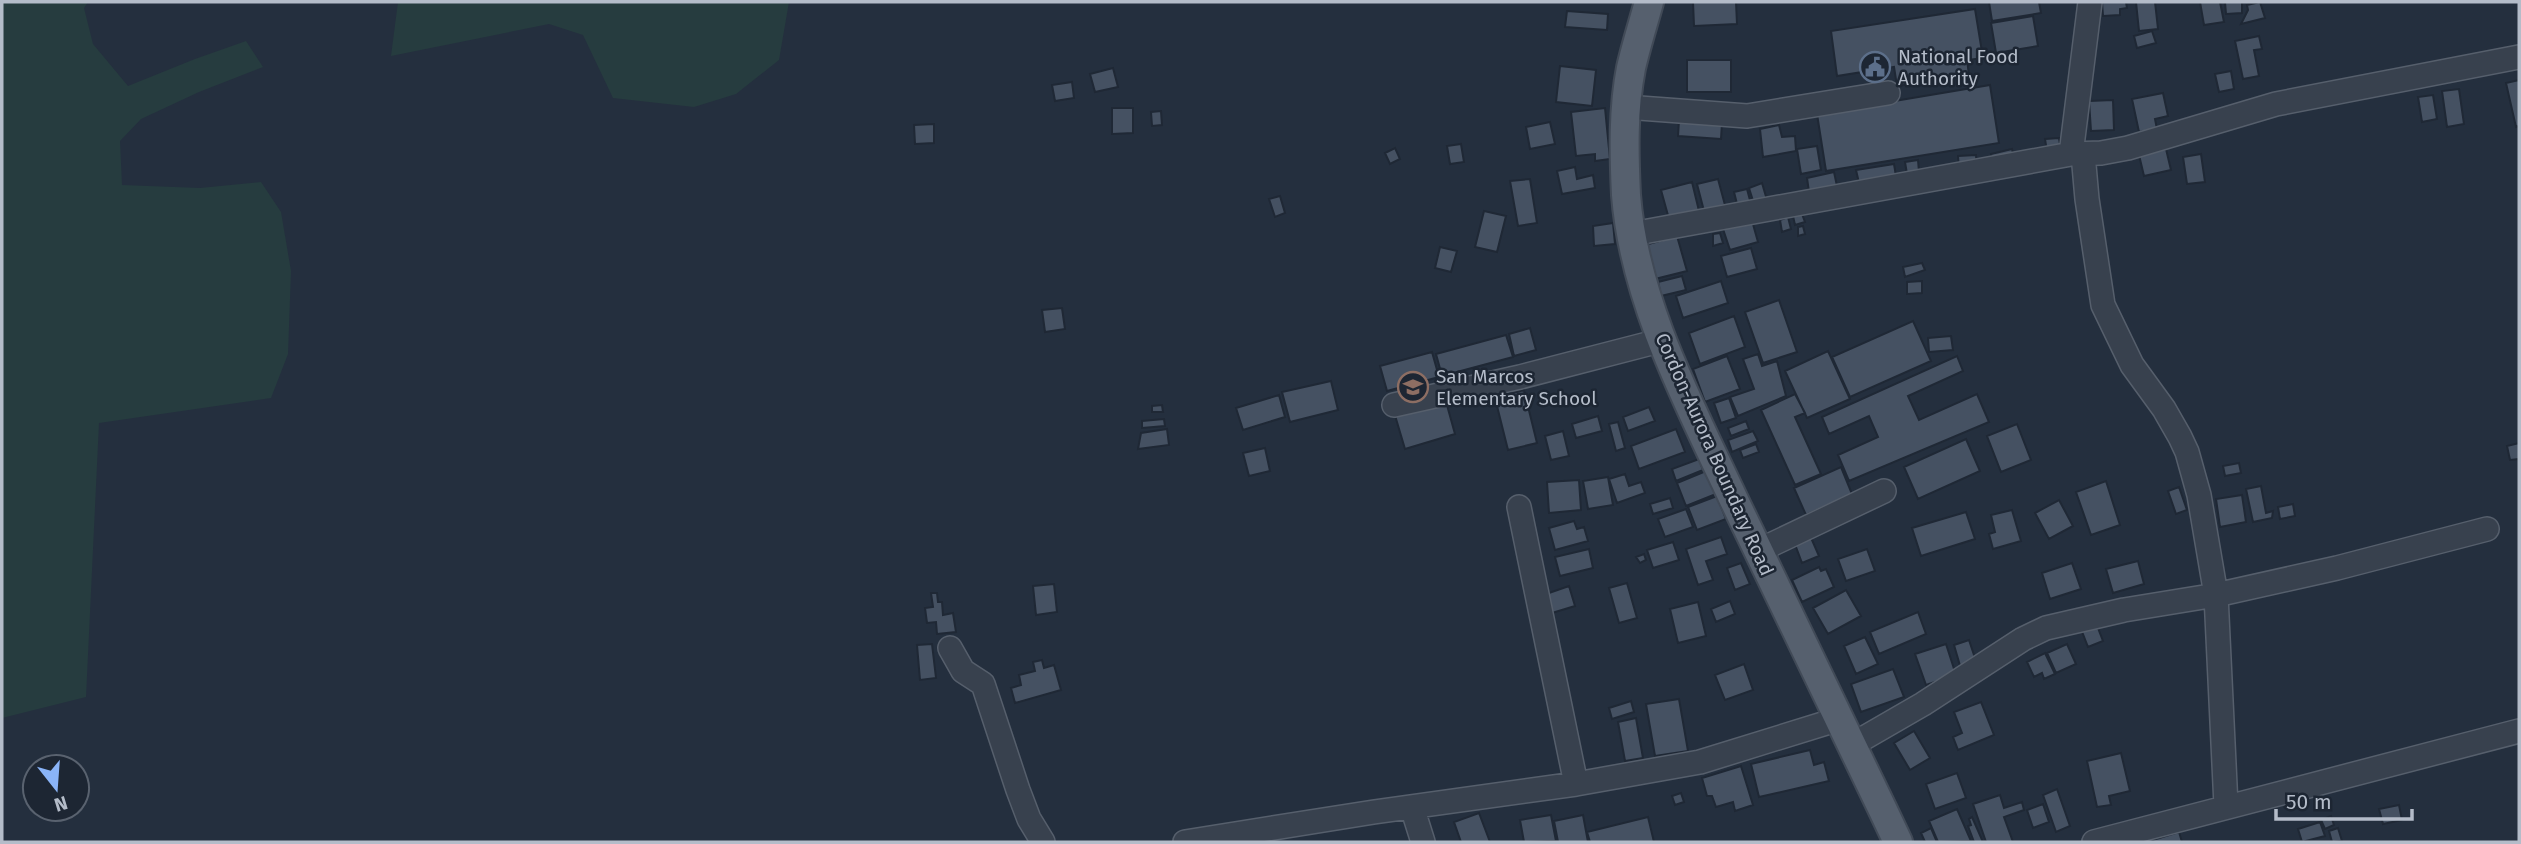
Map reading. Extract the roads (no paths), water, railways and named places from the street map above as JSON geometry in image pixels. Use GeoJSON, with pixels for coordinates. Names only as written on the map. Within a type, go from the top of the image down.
{"type":"FeatureCollection","features":[{"type":"Feature","properties":{"kind":"main road","name":"Cordon-Aurora Boundary Road"},"geometry":{"type":"LineString","coordinates":[[1649,2],[1632,68],[1626,107],[1626,197],[1647,298],[1689,405],[1898,842]]}},
{"type":"Feature","properties":{"kind":"street"},"geometry":{"type":"LineString","coordinates":[[2090,2],[2077,154],[2087,199],[2103,305],[2132,365],[2164,409],[2187,452],[2199,495],[2216,595],[2226,806]]}},
{"type":"Feature","properties":{"kind":"street"},"geometry":{"type":"LineString","coordinates":[[1632,234],[2077,154],[2128,148],[2276,104],[2519,57]]}},
{"type":"Feature","properties":{"kind":"street"},"geometry":{"type":"LineString","coordinates":[[1626,107],[1747,116],[1888,93]]}},
{"type":"Feature","properties":{"kind":"street"},"geometry":{"type":"LineString","coordinates":[[1394,405],[1663,341]]}},
{"type":"Feature","properties":{"kind":"street"},"geometry":{"type":"LineString","coordinates":[[1758,551],[1884,491]]}},
{"type":"Feature","properties":{"kind":"street"},"geometry":{"type":"LineString","coordinates":[[1519,507],[1576,784]]}},
{"type":"Feature","properties":{"kind":"street"},"geometry":{"type":"LineString","coordinates":[[1852,745],[1923,704],[2023,639],[2046,628],[2337,568],[2487,529]]}},
{"type":"Feature","properties":{"kind":"street"},"geometry":{"type":"LineString","coordinates":[[950,648],[963,671],[983,684],[1029,819],[1043,842]]}},
{"type":"Feature","properties":{"kind":"street"},"geometry":{"type":"LineString","coordinates":[[1185,842],[1576,784],[1700,762],[1839,719]]}},
{"type":"Feature","properties":{"kind":"street"},"geometry":{"type":"LineString","coordinates":[[2094,842],[2519,731]]}},
{"type":"Feature","properties":{"kind":"street"},"geometry":{"type":"LineString","coordinates":[[1412,807],[1423,842]]}},
{"type":"Feature","properties":{"kind":"place","name":"National Food Authority"},"geometry":{"type":"Point","coordinates":[1875,67]}},
{"type":"Feature","properties":{"kind":"place","name":"San Marcos Elementary School"},"geometry":{"type":"Point","coordinates":[1413,387]}}]}
